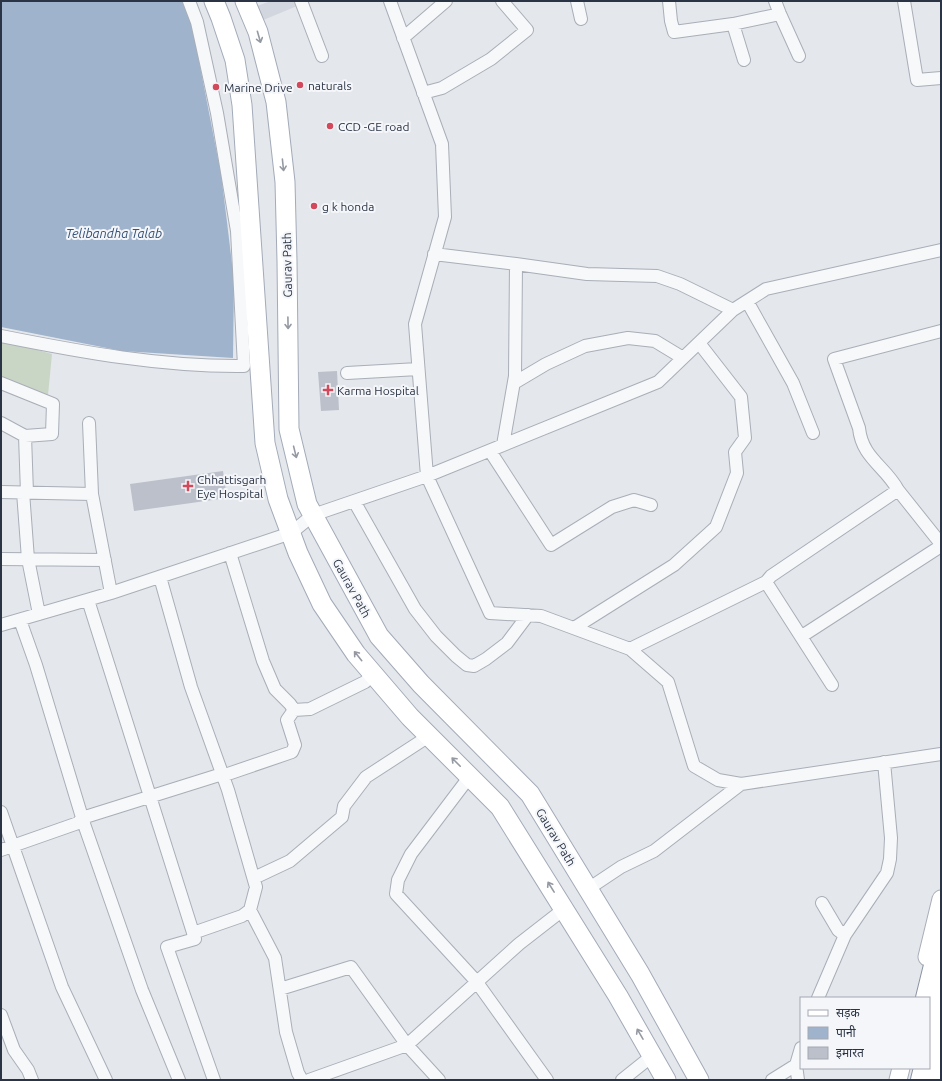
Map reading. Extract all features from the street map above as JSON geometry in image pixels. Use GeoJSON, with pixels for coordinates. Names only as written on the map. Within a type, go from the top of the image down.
{"type":"FeatureCollection","features":[{"type":"Feature","properties":{"kind":"highway"},"geometry":{"type":"LineString","coordinates":[[927,997],[941,941]]}},
{"type":"Feature","properties":{"kind":"highway"},"geometry":{"type":"LineString","coordinates":[[930,1046],[941,1001]]}},
{"type":"Feature","properties":{"kind":"highway"},"geometry":{"type":"LineString","coordinates":[[907,1080],[910,1069]]}},
{"type":"Feature","properties":{"kind":"highway"},"geometry":{"type":"LineString","coordinates":[[922,1080],[925,1069]]}},
{"type":"Feature","properties":{"kind":"main road"},"geometry":{"type":"LineString","coordinates":[[214,1],[235,60],[242,105],[265,443],[278,499],[298,553],[322,604],[356,654],[410,717],[500,806],[618,996],[666,1080]]}},
{"type":"Feature","properties":{"kind":"main road","name":"Gaurav Path"},"geometry":{"type":"LineString","coordinates":[[245,1],[258,32],[276,102],[285,182],[289,429],[308,504],[378,636],[421,684],[530,794],[640,974],[699,1080]]}},
{"type":"Feature","properties":{"kind":"street"},"geometry":{"type":"LineString","coordinates":[[1,336],[157,362],[244,366],[237,231],[217,113],[197,22],[189,1]]}},
{"type":"Feature","properties":{"kind":"street"},"geometry":{"type":"LineString","coordinates":[[301,1],[322,56]]}},
{"type":"Feature","properties":{"kind":"street"},"geometry":{"type":"LineString","coordinates":[[390,1],[442,144],[445,217],[414,324],[427,476],[490,612],[540,616],[630,649],[668,682],[694,766],[718,780],[741,784],[941,754]]}},
{"type":"Feature","properties":{"kind":"street"},"geometry":{"type":"LineString","coordinates":[[403,38],[446,1]]}},
{"type":"Feature","properties":{"kind":"street"},"geometry":{"type":"LineString","coordinates":[[423,93],[442,88],[491,58],[527,30],[502,1]]}},
{"type":"Feature","properties":{"kind":"street"},"geometry":{"type":"LineString","coordinates":[[577,1],[581,18]]}},
{"type":"Feature","properties":{"kind":"street"},"geometry":{"type":"LineString","coordinates":[[669,1],[671,21],[674,32],[733,24],[780,14]]}},
{"type":"Feature","properties":{"kind":"street"},"geometry":{"type":"LineString","coordinates":[[776,1],[798,56]]}},
{"type":"Feature","properties":{"kind":"street"},"geometry":{"type":"LineString","coordinates":[[904,1],[917,80],[941,78]]}},
{"type":"Feature","properties":{"kind":"street"},"geometry":{"type":"LineString","coordinates":[[733,24],[744,60]]}},
{"type":"Feature","properties":{"kind":"street"},"geometry":{"type":"LineString","coordinates":[[1,625],[111,594],[291,533],[313,515],[427,476],[658,382],[733,310],[766,289],[941,250]]}},
{"type":"Feature","properties":{"kind":"street"},"geometry":{"type":"LineString","coordinates":[[434,254],[587,274],[657,276],[680,284],[733,310]]}},
{"type":"Feature","properties":{"kind":"street"},"geometry":{"type":"LineString","coordinates":[[503,446],[515,376],[516,264]]}},
{"type":"Feature","properties":{"kind":"street"},"geometry":{"type":"LineString","coordinates":[[747,301],[793,383],[813,433]]}},
{"type":"Feature","properties":{"kind":"street"},"geometry":{"type":"LineString","coordinates":[[802,636],[941,545],[898,490],[893,481],[868,455],[860,437],[859,428],[834,359],[941,331]]}},
{"type":"Feature","properties":{"kind":"street"},"geometry":{"type":"LineString","coordinates":[[514,383],[546,364],[585,346],[628,338],[655,341],[683,358]]}},
{"type":"Feature","properties":{"kind":"street"},"geometry":{"type":"LineString","coordinates":[[574,628],[674,565],[716,527],[737,473],[735,452],[745,438],[741,397],[699,343]]}},
{"type":"Feature","properties":{"kind":"street"},"geometry":{"type":"LineString","coordinates":[[347,373],[418,369]]}},
{"type":"Feature","properties":{"kind":"street"},"geometry":{"type":"LineString","coordinates":[[1,383],[53,404],[52,434],[25,436],[1,423]]}},
{"type":"Feature","properties":{"kind":"street"},"geometry":{"type":"LineString","coordinates":[[89,423],[92,494],[111,594]]}},
{"type":"Feature","properties":{"kind":"street"},"geometry":{"type":"LineString","coordinates":[[25,436],[25,493],[28,559],[39,614]]}},
{"type":"Feature","properties":{"kind":"street"},"geometry":{"type":"LineString","coordinates":[[490,451],[551,545],[612,507],[634,500],[651,505]]}},
{"type":"Feature","properties":{"kind":"street"},"geometry":{"type":"LineString","coordinates":[[630,649],[766,582],[770,576],[898,490]]}},
{"type":"Feature","properties":{"kind":"street"},"geometry":{"type":"LineString","coordinates":[[1,492],[92,494]]}},
{"type":"Feature","properties":{"kind":"street"},"geometry":{"type":"LineString","coordinates":[[354,501],[415,609],[436,636],[467,665],[474,666],[507,643],[528,615]]}},
{"type":"Feature","properties":{"kind":"street"},"geometry":{"type":"LineString","coordinates":[[230,553],[263,661],[275,689],[294,710]]}},
{"type":"Feature","properties":{"kind":"street"},"geometry":{"type":"LineString","coordinates":[[1,559],[105,560]]}},
{"type":"Feature","properties":{"kind":"street"},"geometry":{"type":"LineString","coordinates":[[160,577],[191,687],[222,776],[256,888],[250,910],[242,916],[193,933]]}},
{"type":"Feature","properties":{"kind":"street"},"geometry":{"type":"LineString","coordinates":[[766,582],[832,685]]}},
{"type":"Feature","properties":{"kind":"street"},"geometry":{"type":"LineString","coordinates":[[88,600],[195,939],[167,947],[214,1080]]}},
{"type":"Feature","properties":{"kind":"street"},"geometry":{"type":"LineString","coordinates":[[20,620],[36,665],[82,818],[142,990],[179,1080]]}},
{"type":"Feature","properties":{"kind":"street"},"geometry":{"type":"LineString","coordinates":[[294,710],[310,709],[365,682],[373,673]]}},
{"type":"Feature","properties":{"kind":"street"},"geometry":{"type":"LineString","coordinates":[[1,850],[78,823],[82,818],[219,775],[222,776],[292,752],[295,745],[287,720],[294,710]]}},
{"type":"Feature","properties":{"kind":"street"},"geometry":{"type":"LineString","coordinates":[[254,878],[290,861],[342,817],[344,806],[366,777],[429,736]]}},
{"type":"Feature","properties":{"kind":"street"},"geometry":{"type":"LineString","coordinates":[[818,997],[845,935],[887,873],[890,859],[890,838],[884,762]]}},
{"type":"Feature","properties":{"kind":"street"},"geometry":{"type":"LineString","coordinates":[[470,776],[411,854],[398,880],[396,894],[476,981],[547,1080]]}},
{"type":"Feature","properties":{"kind":"street"},"geometry":{"type":"LineString","coordinates":[[588,889],[621,868],[654,852],[741,784]]}},
{"type":"Feature","properties":{"kind":"street"},"geometry":{"type":"LineString","coordinates":[[1,812],[62,987],[106,1080]]}},
{"type":"Feature","properties":{"kind":"street"},"geometry":{"type":"LineString","coordinates":[[918,997],[941,899]]}},
{"type":"Feature","properties":{"kind":"street"},"geometry":{"type":"LineString","coordinates":[[822,903],[838,930],[845,935]]}},
{"type":"Feature","properties":{"kind":"street"},"geometry":{"type":"LineString","coordinates":[[309,1080],[407,1045],[476,981],[519,944],[564,909]]}},
{"type":"Feature","properties":{"kind":"street"},"geometry":{"type":"LineString","coordinates":[[250,910],[275,958],[286,1032],[298,1073],[302,1080]]}},
{"type":"Feature","properties":{"kind":"street"},"geometry":{"type":"LineString","coordinates":[[280,989],[350,967],[407,1045],[439,1080]]}},
{"type":"Feature","properties":{"kind":"street"},"geometry":{"type":"LineString","coordinates":[[1,1015],[14,1050],[28,1070],[32,1080]]}},
{"type":"Feature","properties":{"kind":"street"},"geometry":{"type":"LineString","coordinates":[[798,1080],[796,1065],[800,1051]]}},
{"type":"Feature","properties":{"kind":"street"},"geometry":{"type":"LineString","coordinates":[[934,1080],[941,1052]]}},
{"type":"Feature","properties":{"kind":"street"},"geometry":{"type":"LineString","coordinates":[[622,1080],[652,1056]]}},
{"type":"Feature","properties":{"kind":"street"},"geometry":{"type":"LineString","coordinates":[[772,1080],[796,1065]]}},
{"type":"Feature","properties":{"kind":"street"},"geometry":{"type":"LineString","coordinates":[[898,1080],[901,1069]]}},
{"type":"Feature","properties":{"kind":"shaded area"},"geometry":{"type":"Polygon","coordinates":[[[271,1],[295,1],[297,6],[261,21],[257,6],[271,1]]]}},
{"type":"Feature","properties":{"kind":"green space"},"geometry":{"type":"Polygon","coordinates":[[[1,340],[52,354],[48,395],[1,379],[1,340]]]}},
{"type":"Feature","properties":{"kind":"water","name":"Telibandha Talab"},"geometry":{"type":"Polygon","coordinates":[[[1,1],[183,1],[190,15],[221,174],[234,281],[233,358],[122,351],[1,327],[1,1]]]}},
{"type":"Feature","properties":{"kind":"building"},"geometry":{"type":"Polygon","coordinates":[[[337,371],[339,410],[321,411],[318,372],[337,371]]]}},
{"type":"Feature","properties":{"kind":"building"},"geometry":{"type":"Polygon","coordinates":[[[223,471],[227,498],[134,511],[130,484],[223,471]]]}},
{"type":"Feature","properties":{"kind":"place","name":"naturals"},"geometry":{"type":"Point","coordinates":[300,85]}},
{"type":"Feature","properties":{"kind":"place","name":"Marine Drive"},"geometry":{"type":"Point","coordinates":[216,87]}},
{"type":"Feature","properties":{"kind":"place","name":"CCD -GE road"},"geometry":{"type":"Point","coordinates":[330,126]}},
{"type":"Feature","properties":{"kind":"place","name":"g k honda"},"geometry":{"type":"Point","coordinates":[314,206]}},
{"type":"Feature","properties":{"kind":"place","name":"Karma Hospital"},"geometry":{"type":"Point","coordinates":[328,390]}},
{"type":"Feature","properties":{"kind":"place","name":"Chhattisgarh Eye Hospital"},"geometry":{"type":"Point","coordinates":[188,486]}}]}
